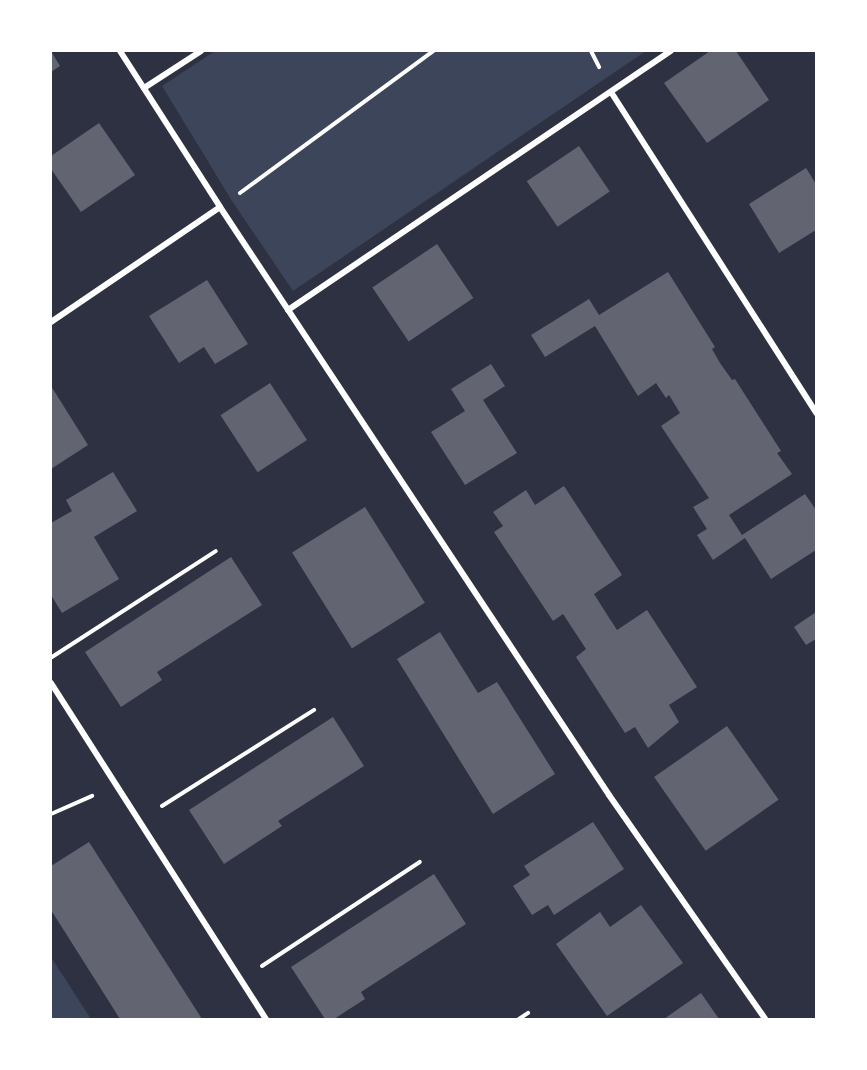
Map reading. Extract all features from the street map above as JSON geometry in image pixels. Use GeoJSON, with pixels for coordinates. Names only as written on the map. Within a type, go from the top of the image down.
{"type":"FeatureCollection","features":[{"type":"Feature","properties":{"kind":"street"},"geometry":{"type":"LineString","coordinates":[[120,51],[220,207],[609,795],[765,1019]]}},
{"type":"Feature","properties":{"kind":"street"},"geometry":{"type":"LineString","coordinates":[[144,88],[201,51]]}},
{"type":"Feature","properties":{"kind":"street"},"geometry":{"type":"LineString","coordinates":[[288,309],[671,51]]}},
{"type":"Feature","properties":{"kind":"street"},"geometry":{"type":"LineString","coordinates":[[611,92],[816,414]]}},
{"type":"Feature","properties":{"kind":"street"},"geometry":{"type":"LineString","coordinates":[[51,322],[220,207]]}},
{"type":"Feature","properties":{"kind":"street"},"geometry":{"type":"LineString","coordinates":[[51,682],[266,1019]]}},
{"type":"Feature","properties":{"kind":"path"},"geometry":{"type":"LineString","coordinates":[[220,207],[433,51]]}},
{"type":"Feature","properties":{"kind":"path"},"geometry":{"type":"LineString","coordinates":[[51,657],[216,550]]}},
{"type":"Feature","properties":{"kind":"path"},"geometry":{"type":"LineString","coordinates":[[139,821],[314,710]]}},
{"type":"Feature","properties":{"kind":"path"},"geometry":{"type":"LineString","coordinates":[[51,814],[116,786]]}},
{"type":"Feature","properties":{"kind":"path"},"geometry":{"type":"LineString","coordinates":[[241,980],[420,862]]}},
{"type":"Feature","properties":{"kind":"path"},"geometry":{"type":"LineString","coordinates":[[519,1019],[528,1013]]}},
{"type":"Feature","properties":{"kind":"shaded area"},"geometry":{"type":"Polygon","coordinates":[[[215,51],[646,51],[293,291],[232,201],[162,86],[215,51]]]}},
{"type":"Feature","properties":{"kind":"shaded area"},"geometry":{"type":"Polygon","coordinates":[[[51,957],[91,1019],[51,1019],[51,957]]]}},
{"type":"Feature","properties":{"kind":"building"},"geometry":{"type":"Polygon","coordinates":[[[51,51],[60,66],[51,72],[51,51]]]}},
{"type":"Feature","properties":{"kind":"building"},"geometry":{"type":"Polygon","coordinates":[[[710,51],[736,51],[769,100],[707,143],[664,83],[710,51]]]}},
{"type":"Feature","properties":{"kind":"building"},"geometry":{"type":"Polygon","coordinates":[[[99,123],[135,175],[81,212],[51,169],[51,156],[99,123]]]}},
{"type":"Feature","properties":{"kind":"building"},"geometry":{"type":"Polygon","coordinates":[[[579,146],[610,192],[558,227],[527,181],[579,146]]]}},
{"type":"Feature","properties":{"kind":"building"},"geometry":{"type":"Polygon","coordinates":[[[806,168],[816,184],[816,230],[779,253],[749,204],[806,168]]]}},
{"type":"Feature","properties":{"kind":"building"},"geometry":{"type":"Polygon","coordinates":[[[437,244],[473,298],[409,342],[372,288],[437,244]]]}},
{"type":"Feature","properties":{"kind":"building"},"geometry":{"type":"Polygon","coordinates":[[[668,272],[715,347],[712,349],[720,363],[732,380],[735,379],[781,451],[777,453],[792,474],[729,515],[742,535],[805,494],[816,510],[816,550],[771,579],[745,538],[713,560],[697,535],[707,529],[693,507],[709,498],[661,426],[680,413],[669,395],[666,398],[656,383],[638,396],[595,326],[545,357],[531,335],[589,299],[599,315],[668,272]]]}},
{"type":"Feature","properties":{"kind":"building"},"geometry":{"type":"Polygon","coordinates":[[[207,280],[248,344],[215,364],[204,347],[179,363],[149,316],[207,280]]]}},
{"type":"Feature","properties":{"kind":"building"},"geometry":{"type":"Polygon","coordinates":[[[491,364],[505,386],[483,400],[517,453],[465,485],[431,432],[465,411],[451,389],[491,364]]]}},
{"type":"Feature","properties":{"kind":"building"},"geometry":{"type":"Polygon","coordinates":[[[270,383],[307,440],[258,472],[221,415],[270,383]]]}},
{"type":"Feature","properties":{"kind":"building"},"geometry":{"type":"Polygon","coordinates":[[[51,386],[88,445],[51,469],[51,386]]]}},
{"type":"Feature","properties":{"kind":"building"},"geometry":{"type":"Polygon","coordinates":[[[113,472],[137,511],[94,537],[119,579],[62,613],[51,595],[51,523],[72,511],[66,500],[113,472]]]}},
{"type":"Feature","properties":{"kind":"building"},"geometry":{"type":"Polygon","coordinates":[[[564,486],[622,575],[594,594],[617,630],[647,610],[697,687],[669,705],[679,722],[648,748],[635,727],[625,733],[576,657],[586,649],[563,614],[553,621],[494,532],[503,526],[493,512],[526,490],[535,505],[564,486]]]}},
{"type":"Feature","properties":{"kind":"building"},"geometry":{"type":"Polygon","coordinates":[[[365,507],[425,603],[352,648],[292,553],[365,507]]]}},
{"type":"Feature","properties":{"kind":"building"},"geometry":{"type":"Polygon","coordinates":[[[231,557],[262,605],[157,672],[162,680],[121,707],[85,652],[231,557]]]}},
{"type":"Feature","properties":{"kind":"building"},"geometry":{"type":"Polygon","coordinates":[[[816,612],[816,639],[806,645],[794,627],[816,612]]]}},
{"type":"Feature","properties":{"kind":"building"},"geometry":{"type":"Polygon","coordinates":[[[440,632],[478,693],[497,682],[555,774],[493,814],[397,659],[440,632]]]}},
{"type":"Feature","properties":{"kind":"building"},"geometry":{"type":"Polygon","coordinates":[[[333,717],[364,766],[278,821],[282,826],[224,864],[189,810],[333,717]]]}},
{"type":"Feature","properties":{"kind":"building"},"geometry":{"type":"Polygon","coordinates":[[[727,726],[779,800],[706,851],[654,777],[727,726]]]}},
{"type":"Feature","properties":{"kind":"building"},"geometry":{"type":"Polygon","coordinates":[[[593,822],[624,869],[554,915],[548,905],[532,915],[513,886],[530,875],[524,866],[593,822]]]}},
{"type":"Feature","properties":{"kind":"building"},"geometry":{"type":"Polygon","coordinates":[[[89,842],[202,1019],[120,1019],[51,910],[51,866],[89,842]]]}},
{"type":"Feature","properties":{"kind":"building"},"geometry":{"type":"Polygon","coordinates":[[[434,874],[466,924],[361,992],[365,999],[334,1019],[325,1019],[291,967],[434,874]]]}},
{"type":"Feature","properties":{"kind":"building"},"geometry":{"type":"Polygon","coordinates":[[[641,905],[683,963],[607,1016],[556,944],[600,912],[610,927],[641,905]]]}},
{"type":"Feature","properties":{"kind":"building"},"geometry":{"type":"Polygon","coordinates":[[[701,993],[719,1019],[664,1019],[701,993]]]}}]}
